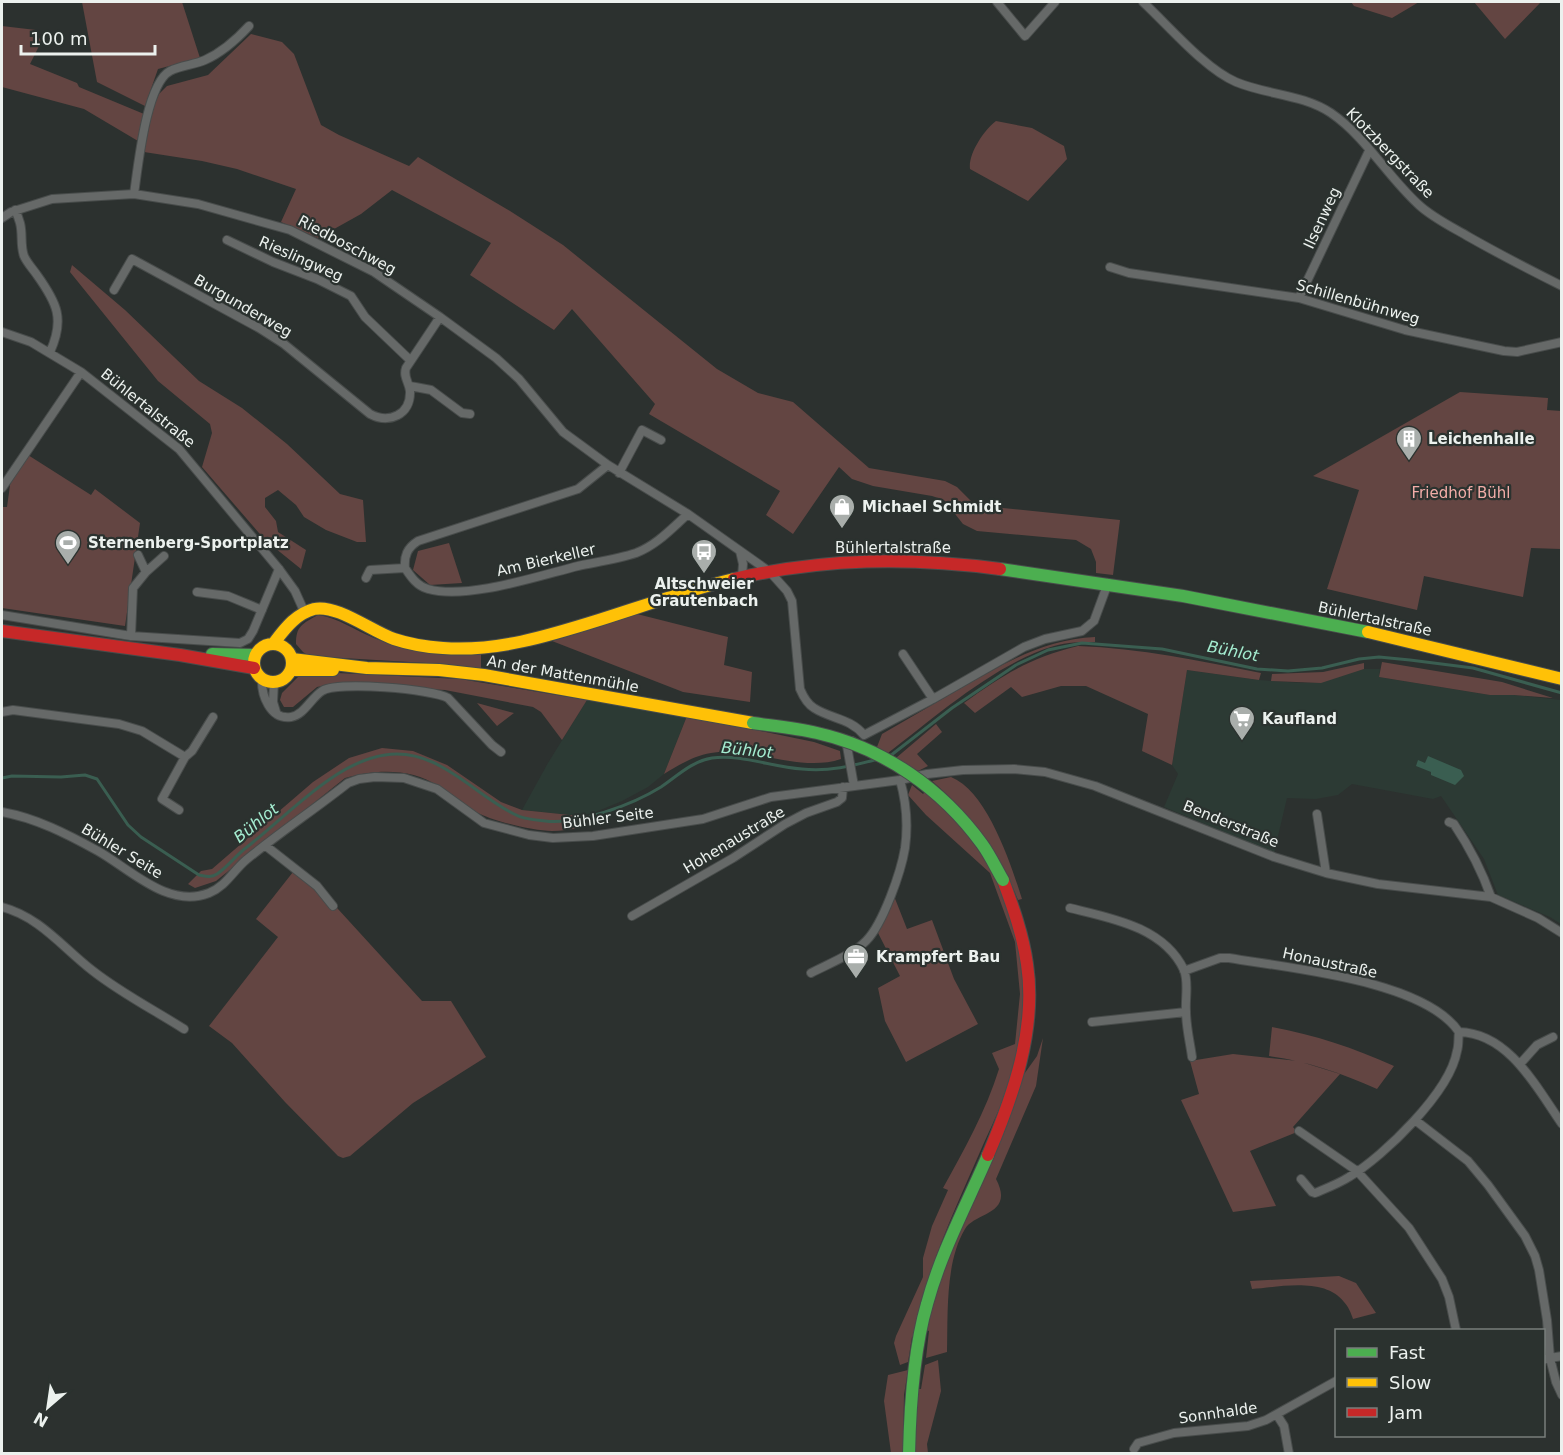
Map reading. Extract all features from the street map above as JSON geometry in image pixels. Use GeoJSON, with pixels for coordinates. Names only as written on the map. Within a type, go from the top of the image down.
{"type":"FeatureCollection","features":[{"type":"Feature","properties":{"kind":"main road","name":"Bühlertalstraße"},"geometry":{"type":"LineString","coordinates":[[304,611],[319,608],[336,611],[384,634],[420,646],[443,649],[483,648],[536,639],[742,577],[844,561],[933,561],[1108,583],[1228,604],[1379,634],[1562,679]]}},
{"type":"Feature","properties":{"kind":"main road"},"geometry":{"type":"LineString","coordinates":[[257,667],[266,645],[273,644],[282,630],[304,611]]}},
{"type":"Feature","properties":{"kind":"main road"},"geometry":{"type":"LineString","coordinates":[[2,630],[257,667],[274,682],[287,676],[291,622]]}},
{"type":"Feature","properties":{"kind":"main road"},"geometry":{"type":"LineString","coordinates":[[273,644],[290,659]]}},
{"type":"Feature","properties":{"kind":"main road","name":"An der Mattenmühle"},"geometry":{"type":"LineString","coordinates":[[290,659],[341,670],[367,668],[439,670],[484,675],[817,733],[844,741],[885,758],[936,792],[959,814],[982,844],[1003,880],[1014,906],[1028,967],[1029,1003],[1020,1068],[1008,1104],[952,1235],[928,1298],[912,1397],[909,1454]]}},
{"type":"Feature","properties":{"kind":"street"},"geometry":{"type":"LineString","coordinates":[[997,2],[1025,36],[1055,2]]}},
{"type":"Feature","properties":{"kind":"street","name":"Klotzbergstraße"},"geometry":{"type":"LineString","coordinates":[[1143,2],[1216,70],[1234,82],[1309,102],[1329,112],[1361,139],[1420,206],[1513,262],[1562,286]]}},
{"type":"Feature","properties":{"kind":"street"},"geometry":{"type":"LineString","coordinates":[[134,194],[148,110],[163,77],[168,72],[206,60],[234,42],[249,26]]}},
{"type":"Feature","properties":{"kind":"street","name":"Ilsenweg"},"geometry":{"type":"LineString","coordinates":[[1299,298],[1369,150]]}},
{"type":"Feature","properties":{"kind":"street","name":"Riedboschweg"},"geometry":{"type":"LineString","coordinates":[[2,218],[15,210],[52,199],[134,194],[198,204],[290,230],[374,272],[496,358],[519,379],[563,432],[608,465],[688,514],[770,572],[787,591],[792,601],[800,689],[806,701],[813,708],[852,723],[864,735],[933,699]]}},
{"type":"Feature","properties":{"kind":"street"},"geometry":{"type":"LineString","coordinates":[[15,210],[21,224],[22,249],[25,258],[49,292],[60,322],[50,352]]}},
{"type":"Feature","properties":{"kind":"street","name":"Rieslingweg"},"geometry":{"type":"LineString","coordinates":[[227,240],[351,296],[365,317],[410,360]]}},
{"type":"Feature","properties":{"kind":"street","name":"Burgunderweg"},"geometry":{"type":"LineString","coordinates":[[114,290],[132,259],[260,328],[284,344],[375,417],[398,416],[408,403],[410,386],[404,373],[410,360]]}},
{"type":"Feature","properties":{"kind":"street","name":"Schillenbühnweg"},"geometry":{"type":"LineString","coordinates":[[1110,267],[1138,275],[1299,298],[1404,330],[1504,351],[1517,352],[1562,342]]}},
{"type":"Feature","properties":{"kind":"street"},"geometry":{"type":"LineString","coordinates":[[410,360],[440,317]]}},
{"type":"Feature","properties":{"kind":"street","name":"Bühlertalstraße"},"geometry":{"type":"LineString","coordinates":[[2,332],[31,342],[81,372],[179,449],[279,569],[295,591],[304,611]]}},
{"type":"Feature","properties":{"kind":"street"},"geometry":{"type":"LineString","coordinates":[[2,488],[81,372]]}},
{"type":"Feature","properties":{"kind":"street"},"geometry":{"type":"LineString","coordinates":[[410,386],[431,390],[462,412],[470,414]]}},
{"type":"Feature","properties":{"kind":"street"},"geometry":{"type":"LineString","coordinates":[[619,472],[642,429],[661,440]]}},
{"type":"Feature","properties":{"kind":"street"},"geometry":{"type":"LineString","coordinates":[[366,578],[370,570],[405,568],[407,552],[411,545],[418,541],[578,489],[608,465]]}},
{"type":"Feature","properties":{"kind":"street","name":"Am Bierkeller"},"geometry":{"type":"LineString","coordinates":[[405,568],[420,586],[430,589],[456,591],[485,588],[636,553],[659,540],[688,514]]}},
{"type":"Feature","properties":{"kind":"street"},"geometry":{"type":"LineString","coordinates":[[740,551],[743,564],[742,577]]}},
{"type":"Feature","properties":{"kind":"street"},"geometry":{"type":"LineString","coordinates":[[138,555],[146,572]]}},
{"type":"Feature","properties":{"kind":"street"},"geometry":{"type":"LineString","coordinates":[[131,636],[133,588],[164,556]]}},
{"type":"Feature","properties":{"kind":"street"},"geometry":{"type":"LineString","coordinates":[[2,615],[131,636],[240,644],[253,632],[279,569]]}},
{"type":"Feature","properties":{"kind":"street"},"geometry":{"type":"LineString","coordinates":[[903,654],[933,699],[1024,647],[1045,639],[1082,631],[1094,621],[1108,583]]}},
{"type":"Feature","properties":{"kind":"street"},"geometry":{"type":"LineString","coordinates":[[197,592],[228,596],[262,610]]}},
{"type":"Feature","properties":{"kind":"street"},"geometry":{"type":"LineString","coordinates":[[257,667],[263,697],[270,708],[288,717],[294,716],[321,691],[340,686],[435,693],[448,698],[492,746],[501,752]]}},
{"type":"Feature","properties":{"kind":"street"},"geometry":{"type":"LineString","coordinates":[[274,682],[273,702],[276,712]]}},
{"type":"Feature","properties":{"kind":"street"},"geometry":{"type":"LineString","coordinates":[[2,712],[13,710],[119,724],[142,731],[185,757]]}},
{"type":"Feature","properties":{"kind":"street"},"geometry":{"type":"LineString","coordinates":[[179,810],[162,799],[185,757],[192,751],[213,717]]}},
{"type":"Feature","properties":{"kind":"street"},"geometry":{"type":"LineString","coordinates":[[854,739],[847,746],[854,786]]}},
{"type":"Feature","properties":{"kind":"street","name":"Benderstraße"},"geometry":{"type":"LineString","coordinates":[[963,770],[1014,769],[1070,777],[1144,804],[1264,853],[1326,873],[1369,883],[1491,897],[1538,918],[1562,933]]}},
{"type":"Feature","properties":{"kind":"street","name":"Bühler Seite"},"geometry":{"type":"LineString","coordinates":[[2,812],[32,819],[69,836],[101,853],[153,887],[168,893],[190,896],[207,894],[219,888],[244,861],[348,783],[359,779],[404,778],[436,789],[484,823],[529,835],[553,838],[592,836],[703,819],[771,797],[963,770]]}},
{"type":"Feature","properties":{"kind":"street"},"geometry":{"type":"LineString","coordinates":[[811,973],[867,941],[883,913],[905,848],[905,799],[900,780]]}},
{"type":"Feature","properties":{"kind":"street","name":"Hohenaustraße"},"geometry":{"type":"LineString","coordinates":[[632,916],[733,858],[785,824],[806,813],[837,802],[842,798],[843,787]]}},
{"type":"Feature","properties":{"kind":"street"},"geometry":{"type":"LineString","coordinates":[[1317,814],[1326,873]]}},
{"type":"Feature","properties":{"kind":"street"},"geometry":{"type":"LineString","coordinates":[[1449,822],[1454,824],[1474,855],[1484,874],[1491,897]]}},
{"type":"Feature","properties":{"kind":"street"},"geometry":{"type":"LineString","coordinates":[[266,846],[317,886],[333,906]]}},
{"type":"Feature","properties":{"kind":"street"},"geometry":{"type":"LineString","coordinates":[[2,907],[49,931],[100,976],[184,1029]]}},
{"type":"Feature","properties":{"kind":"street"},"geometry":{"type":"LineString","coordinates":[[1070,908],[1105,917],[1146,932],[1159,940],[1184,971],[1185,1012],[1192,1057]]}},
{"type":"Feature","properties":{"kind":"street","name":"Honaustraße"},"geometry":{"type":"LineString","coordinates":[[1184,971],[1220,958],[1229,958],[1349,979],[1383,988],[1417,1001],[1443,1015],[1458,1032],[1469,1032],[1483,1038],[1498,1046],[1520,1064],[1562,1124]]}},
{"type":"Feature","properties":{"kind":"street"},"geometry":{"type":"LineString","coordinates":[[1092,1022],[1185,1012]]}},
{"type":"Feature","properties":{"kind":"street"},"geometry":{"type":"LineString","coordinates":[[1301,1179],[1312,1192],[1316,1193],[1350,1177],[1373,1160],[1415,1120],[1436,1094],[1458,1050],[1458,1032]]}},
{"type":"Feature","properties":{"kind":"street"},"geometry":{"type":"LineString","coordinates":[[1520,1064],[1537,1045],[1553,1037]]}},
{"type":"Feature","properties":{"kind":"street"},"geometry":{"type":"LineString","coordinates":[[1415,1120],[1468,1161],[1525,1236],[1539,1270],[1547,1320],[1547,1358],[1562,1395]]}},
{"type":"Feature","properties":{"kind":"street"},"geometry":{"type":"LineString","coordinates":[[1299,1131],[1333,1152],[1357,1171],[1401,1219],[1428,1255],[1442,1279],[1456,1329]]}},
{"type":"Feature","properties":{"kind":"street"},"geometry":{"type":"LineString","coordinates":[[1547,1358],[1562,1356]]}},
{"type":"Feature","properties":{"kind":"street","name":"Sonnhalde"},"geometry":{"type":"LineString","coordinates":[[1134,1449],[1138,1443],[1174,1433],[1248,1426],[1276,1415],[1335,1382]]}},
{"type":"Feature","properties":{"kind":"street"},"geometry":{"type":"LineString","coordinates":[[1276,1415],[1284,1426],[1290,1454]]}},
{"type":"Feature","properties":{"kind":"shaded area"},"geometry":{"type":"Polygon","coordinates":[[[1364,669],[1380,669],[1379,677],[1490,695],[1561,700],[1561,924],[1498,895],[1484,859],[1441,796],[1433,799],[1352,784],[1338,795],[1316,799],[1287,798],[1274,853],[1164,807],[1178,774],[1172,765],[1187,670],[1301,683],[1321,682],[1364,669]]]}},
{"type":"Feature","properties":{"kind":"shaded area"},"geometry":{"type":"Polygon","coordinates":[[[587,700],[687,716],[664,774],[648,787],[593,813],[580,816],[522,810],[548,763],[587,700]]]}},
{"type":"Feature","properties":{"kind":"shaded area"},"geometry":{"type":"Polygon","coordinates":[[[1428,756],[1461,770],[1464,776],[1455,785],[1416,766],[1418,760],[1425,763],[1428,756]]]}},
{"type":"Feature","properties":{"kind":"green space"},"geometry":{"type":"Polygon","coordinates":[[[82,2],[182,2],[200,58],[158,69],[145,106],[97,82],[82,2]]]}},
{"type":"Feature","properties":{"kind":"green space"},"geometry":{"type":"Polygon","coordinates":[[[1351,2],[1419,2],[1392,18],[1354,6],[1351,2]]]}},
{"type":"Feature","properties":{"kind":"green space"},"geometry":{"type":"Polygon","coordinates":[[[1474,2],[1541,2],[1505,39],[1474,2]]]}},
{"type":"Feature","properties":{"kind":"green space"},"geometry":{"type":"Polygon","coordinates":[[[2,26],[36,30],[41,42],[30,64],[144,114],[138,141],[84,109],[2,87],[2,26]]]}},
{"type":"Feature","properties":{"kind":"green space"},"geometry":{"type":"Polygon","coordinates":[[[251,34],[282,42],[294,54],[321,125],[409,166],[418,157],[510,211],[563,245],[717,369],[758,393],[793,402],[869,468],[945,481],[957,487],[972,502],[983,506],[1120,520],[1113,575],[1096,573],[1096,562],[1091,549],[1076,540],[977,531],[963,524],[944,500],[873,486],[852,479],[839,467],[793,534],[766,515],[780,491],[649,414],[655,404],[572,309],[554,330],[470,275],[491,243],[392,190],[361,214],[318,238],[281,222],[296,189],[237,169],[144,152],[153,108],[159,94],[167,86],[208,75],[251,34]]]}},
{"type":"Feature","properties":{"kind":"green space"},"geometry":{"type":"Polygon","coordinates":[[[996,121],[1032,128],[1064,146],[1067,159],[1028,201],[970,169],[972,156],[978,143],[996,121]]]}},
{"type":"Feature","properties":{"kind":"green space"},"geometry":{"type":"Polygon","coordinates":[[[72,265],[125,310],[199,381],[242,408],[287,444],[340,494],[363,500],[366,542],[357,542],[326,530],[304,517],[296,505],[278,490],[265,498],[265,507],[276,521],[278,532],[306,550],[301,569],[265,540],[202,467],[212,433],[210,424],[158,381],[70,272],[72,265]]]}},
{"type":"Feature","properties":{"kind":"green space","name":"Friedhof Bühl"},"geometry":{"type":"Polygon","coordinates":[[[1460,392],[1548,398],[1547,410],[1561,411],[1561,549],[1531,548],[1523,597],[1424,576],[1417,610],[1327,589],[1359,490],[1313,476],[1460,392]]]}},
{"type":"Feature","properties":{"kind":"green space","name":"Sternenberg-Sportplatz"},"geometry":{"type":"Polygon","coordinates":[[[28,455],[91,495],[95,489],[140,523],[125,626],[2,608],[2,507],[7,507],[11,478],[28,455]]]}},
{"type":"Feature","properties":{"kind":"green space"},"geometry":{"type":"Polygon","coordinates":[[[449,543],[462,583],[430,585],[413,570],[418,551],[449,543]]]}},
{"type":"Feature","properties":{"kind":"green space"},"geometry":{"type":"Polygon","coordinates":[[[637,614],[728,637],[724,665],[752,672],[750,702],[683,692],[552,641],[637,614]]]}},
{"type":"Feature","properties":{"kind":"green space"},"geometry":{"type":"Polygon","coordinates":[[[318,615],[400,647],[440,653],[481,654],[481,669],[443,664],[309,656],[296,644],[297,633],[304,623],[318,615]]]}},
{"type":"Feature","properties":{"kind":"green space"},"geometry":{"type":"Polygon","coordinates":[[[1095,637],[1095,642],[1054,646],[1010,665],[967,692],[888,753],[877,747],[882,734],[1010,661],[1059,642],[1095,637]]]}},
{"type":"Feature","properties":{"kind":"green space"},"geometry":{"type":"Polygon","coordinates":[[[1078,646],[1147,652],[1261,673],[1259,680],[1187,670],[1172,765],[1142,751],[1148,714],[1086,686],[1061,686],[1022,697],[1011,687],[975,713],[964,703],[991,684],[1032,661],[1078,646]]]}},
{"type":"Feature","properties":{"kind":"green space"},"geometry":{"type":"Polygon","coordinates":[[[1382,662],[1502,682],[1553,698],[1490,695],[1379,677],[1382,662]]]}},
{"type":"Feature","properties":{"kind":"green space"},"geometry":{"type":"Polygon","coordinates":[[[1364,663],[1364,669],[1321,683],[1271,681],[1272,674],[1323,672],[1364,663]]]}},
{"type":"Feature","properties":{"kind":"green space"},"geometry":{"type":"Polygon","coordinates":[[[337,673],[460,679],[587,700],[562,740],[541,712],[533,707],[445,690],[331,684],[317,687],[293,707],[284,707],[280,700],[282,693],[298,677],[337,673]]]}},
{"type":"Feature","properties":{"kind":"green space"},"geometry":{"type":"Polygon","coordinates":[[[477,703],[514,713],[497,726],[477,703]]]}},
{"type":"Feature","properties":{"kind":"green space"},"geometry":{"type":"Polygon","coordinates":[[[687,716],[814,742],[840,751],[841,759],[809,763],[744,753],[711,753],[692,759],[664,774],[687,716]]]}},
{"type":"Feature","properties":{"kind":"green space"},"geometry":{"type":"Polygon","coordinates":[[[936,724],[942,732],[917,754],[928,766],[918,771],[896,758],[936,724]]]}},
{"type":"Feature","properties":{"kind":"green space"},"geometry":{"type":"Polygon","coordinates":[[[382,748],[413,751],[447,765],[501,802],[522,810],[580,816],[580,828],[544,831],[506,823],[480,814],[428,780],[405,773],[369,773],[345,778],[216,881],[195,888],[188,884],[201,871],[212,869],[313,782],[349,758],[382,748]]]}},
{"type":"Feature","properties":{"kind":"green space"},"geometry":{"type":"Polygon","coordinates":[[[951,777],[964,785],[976,797],[996,830],[1022,899],[1018,900],[1003,867],[971,820],[932,781],[951,777]]]}},
{"type":"Feature","properties":{"kind":"green space"},"geometry":{"type":"Polygon","coordinates":[[[912,785],[923,794],[925,792],[955,821],[980,852],[990,869],[1007,906],[1018,944],[1023,1000],[1017,1055],[1009,1082],[934,1262],[912,1337],[908,1362],[900,1365],[894,1343],[923,1277],[923,1258],[932,1226],[948,1190],[943,1188],[974,1130],[994,1085],[999,1069],[992,1053],[1015,1044],[1020,994],[1015,942],[990,873],[926,815],[908,795],[912,785]]]}},
{"type":"Feature","properties":{"kind":"green space"},"geometry":{"type":"Polygon","coordinates":[[[293,872],[317,886],[422,1001],[451,1001],[486,1057],[413,1103],[350,1156],[343,1158],[338,1156],[285,1102],[232,1043],[209,1026],[278,937],[256,919],[293,872]]]}},
{"type":"Feature","properties":{"kind":"green space"},"geometry":{"type":"Polygon","coordinates":[[[894,896],[907,929],[932,920],[954,979],[978,1024],[906,1062],[885,1021],[878,988],[900,976],[877,931],[894,896]]]}},
{"type":"Feature","properties":{"kind":"green space"},"geometry":{"type":"Polygon","coordinates":[[[1272,1027],[1334,1043],[1394,1066],[1377,1089],[1324,1068],[1269,1056],[1272,1027]]]}},
{"type":"Feature","properties":{"kind":"green space"},"geometry":{"type":"Polygon","coordinates":[[[1043,1038],[1036,1086],[996,1179],[1001,1191],[1001,1200],[991,1211],[970,1223],[965,1229],[954,1257],[949,1289],[947,1352],[926,1358],[929,1331],[926,1330],[945,1265],[1022,1077],[1037,1056],[1043,1038]]]}},
{"type":"Feature","properties":{"kind":"green space"},"geometry":{"type":"Polygon","coordinates":[[[1233,1054],[1298,1061],[1340,1074],[1293,1127],[1297,1132],[1250,1151],[1276,1206],[1233,1212],[1181,1100],[1199,1094],[1190,1061],[1233,1054]]]}},
{"type":"Feature","properties":{"kind":"green space"},"geometry":{"type":"Polygon","coordinates":[[[1339,1276],[1356,1283],[1376,1313],[1353,1319],[1344,1302],[1336,1294],[1325,1289],[1301,1285],[1252,1289],[1250,1281],[1339,1276]]]}},
{"type":"Feature","properties":{"kind":"green space"},"geometry":{"type":"Polygon","coordinates":[[[938,1360],[941,1391],[927,1444],[928,1453],[914,1454],[918,1389],[921,1389],[925,1365],[938,1360]]]}},
{"type":"Feature","properties":{"kind":"green space"},"geometry":{"type":"Polygon","coordinates":[[[908,1370],[904,1395],[903,1453],[891,1453],[884,1401],[888,1375],[908,1370]]]}},
{"type":"Feature","properties":{"kind":"waterway","name":"Bühlot"},"geometry":{"type":"LineString","coordinates":[[890,756],[952,708],[1016,665],[1048,650],[1082,643],[1162,649],[1257,669],[1288,671],[1322,668],[1359,659],[1379,657],[1410,660],[1473,668],[1562,693]]}},
{"type":"Feature","properties":{"kind":"waterway","name":"Bühlot"},"geometry":{"type":"LineString","coordinates":[[2,778],[85,775],[97,779],[128,825],[141,837],[199,875],[210,876],[221,871],[295,806],[330,779],[366,760],[385,755],[404,754],[438,765],[517,816],[545,821],[573,820],[620,807],[649,794],[691,766],[712,758],[745,759],[812,770],[840,768],[878,759]]}},
{"type":"Feature","properties":{"kind":"traffic: fast"},"geometry":{"type":"LineString","coordinates":[[1000,569],[1183,596],[1368,632]]}},
{"type":"Feature","properties":{"kind":"traffic: fast"},"geometry":{"type":"LineString","coordinates":[[212,654],[255,655]]}},
{"type":"Feature","properties":{"kind":"traffic: fast"},"geometry":{"type":"LineString","coordinates":[[753,723],[809,731],[842,740],[888,760],[930,789],[949,806],[985,848],[1003,880]]}},
{"type":"Feature","properties":{"kind":"traffic: fast"},"geometry":{"type":"LineString","coordinates":[[909,1454],[914,1378],[927,1304],[947,1247],[988,1155]]}},
{"type":"Feature","properties":{"kind":"traffic: slow"},"geometry":{"type":"LineString","coordinates":[[273,644],[290,623],[301,615],[314,609],[323,609],[333,610],[394,639],[412,644],[437,648],[483,648],[522,642],[561,632],[734,579]]}},
{"type":"Feature","properties":{"kind":"traffic: slow"},"geometry":{"type":"LineString","coordinates":[[1368,632],[1562,679]]}},
{"type":"Feature","properties":{"kind":"traffic: slow"},"geometry":{"type":"LineString","coordinates":[[273,644],[287,649],[292,663],[287,677],[273,682],[259,677],[254,663],[259,649],[273,644]]}},
{"type":"Feature","properties":{"kind":"traffic: slow"},"geometry":{"type":"LineString","coordinates":[[292,659],[367,668],[439,670],[484,675],[753,723]]}},
{"type":"Feature","properties":{"kind":"traffic: slow"},"geometry":{"type":"LineString","coordinates":[[291,670],[333,670]]}},
{"type":"Feature","properties":{"kind":"traffic: jam"},"geometry":{"type":"LineString","coordinates":[[734,579],[834,563],[900,561],[1000,569]]}},
{"type":"Feature","properties":{"kind":"traffic: jam"},"geometry":{"type":"LineString","coordinates":[[2,631],[180,655],[254,668]]}},
{"type":"Feature","properties":{"kind":"traffic: jam"},"geometry":{"type":"LineString","coordinates":[[988,1155],[1021,1062],[1029,1013],[1025,953],[1003,880]]}},
{"type":"Feature","properties":{"kind":"place","name":"Leichenhalle"},"geometry":{"type":"Point","coordinates":[1409,462]}},
{"type":"Feature","properties":{"kind":"place","name":"Michael Schmidt"},"geometry":{"type":"Point","coordinates":[842,530]}},
{"type":"Feature","properties":{"kind":"place","name":"Sternenberg-Sportplatz"},"geometry":{"type":"Point","coordinates":[68,566]}},
{"type":"Feature","properties":{"kind":"place","name":"Altschweier Grautenbach"},"geometry":{"type":"Point","coordinates":[704,575]}},
{"type":"Feature","properties":{"kind":"place","name":"Kaufland"},"geometry":{"type":"Point","coordinates":[1242,742]}},
{"type":"Feature","properties":{"kind":"place","name":"Krampfert Bau"},"geometry":{"type":"Point","coordinates":[856,980]}}]}
